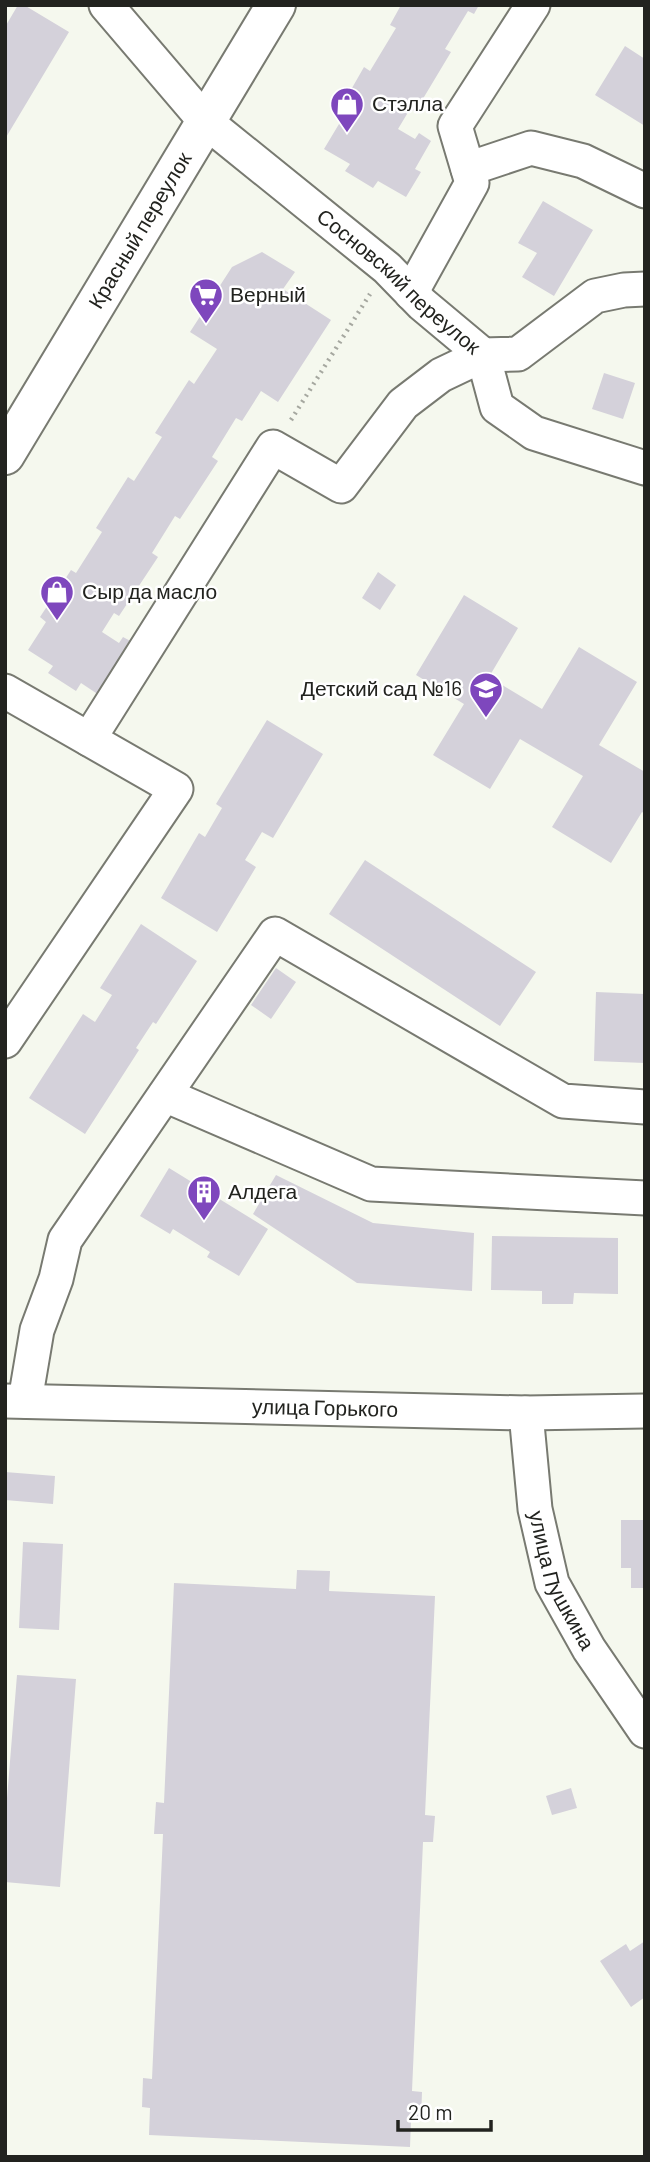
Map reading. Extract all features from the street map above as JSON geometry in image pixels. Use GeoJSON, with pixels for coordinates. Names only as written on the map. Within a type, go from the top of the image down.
{"type":"FeatureCollection","features":[{"type":"Feature","properties":{"kind":"main road","name":"Красный переулок"},"geometry":{"type":"LineString","coordinates":[[5,455],[276,5]]}},
{"type":"Feature","properties":{"kind":"street","name":"Сосновский переулок"},"geometry":{"type":"LineString","coordinates":[[106,5],[205,121],[387,268],[422,304],[483,355],[517,354],[595,296],[645,289]]}},
{"type":"Feature","properties":{"kind":"street"},"geometry":{"type":"LineString","coordinates":[[411,293],[472,183],[455,126],[533,5]]}},
{"type":"Feature","properties":{"kind":"street"},"geometry":{"type":"LineString","coordinates":[[468,169],[531,148],[583,161],[645,191]]}},
{"type":"Feature","properties":{"kind":"street"},"geometry":{"type":"LineString","coordinates":[[89,739],[273,447],[341,486],[403,404],[441,375],[483,355],[497,407],[534,433],[645,468]]}},
{"type":"Feature","properties":{"kind":"street"},"geometry":{"type":"LineString","coordinates":[[5,691],[176,789],[5,1041]]}},
{"type":"Feature","properties":{"kind":"street"},"geometry":{"type":"LineString","coordinates":[[15,1401],[65,1240],[275,934],[563,1101],[645,1107]]}},
{"type":"Feature","properties":{"kind":"street"},"geometry":{"type":"LineString","coordinates":[[165,1096],[372,1184],[645,1198]]}},
{"type":"Feature","properties":{"kind":"street","name":"улица Горького"},"geometry":{"type":"LineString","coordinates":[[15,1401],[526,1413],[645,1411]]}},
{"type":"Feature","properties":{"kind":"street","name":"улица Пушкина"},"geometry":{"type":"LineString","coordinates":[[526,1413],[535,1509],[552,1583],[589,1649],[645,1731]]}},
{"type":"Feature","properties":{"kind":"path"},"geometry":{"type":"LineString","coordinates":[[273,447],[387,268]]}},
{"type":"Feature","properties":{"kind":"building"},"geometry":{"type":"Polygon","coordinates":[[[18,5],[24,5],[69,32],[5,139],[5,27],[18,5]]]}},
{"type":"Feature","properties":{"kind":"building"},"geometry":{"type":"Polygon","coordinates":[[[401,5],[479,5],[474,14],[468,11],[445,49],[451,52],[415,112],[410,109],[398,129],[415,139],[419,133],[431,141],[415,169],[421,172],[406,197],[378,181],[373,188],[345,171],[350,164],[324,149],[342,119],[336,116],[364,67],[370,71],[396,28],[390,25],[401,5]]]}},
{"type":"Feature","properties":{"kind":"building"},"geometry":{"type":"Polygon","coordinates":[[[625,46],[645,59],[645,126],[595,95],[625,46]]]}},
{"type":"Feature","properties":{"kind":"building"},"geometry":{"type":"Polygon","coordinates":[[[543,201],[593,230],[554,296],[522,277],[537,253],[518,243],[543,201]]]}},
{"type":"Feature","properties":{"kind":"building"},"geometry":{"type":"Polygon","coordinates":[[[262,252],[295,272],[283,289],[331,320],[278,402],[261,391],[242,421],[236,418],[212,457],[218,461],[180,519],[175,516],[152,553],[158,557],[119,616],[114,613],[102,632],[119,643],[123,637],[136,644],[108,701],[81,683],[76,691],[48,673],[53,666],[28,650],[46,622],[40,617],[71,570],[76,573],[102,532],[96,528],[128,477],[134,481],[162,437],[155,433],[189,380],[194,384],[217,349],[190,332],[232,267],[262,252]]]}},
{"type":"Feature","properties":{"kind":"building"},"geometry":{"type":"Polygon","coordinates":[[[604,373],[635,383],[623,419],[592,409],[604,373]]]}},
{"type":"Feature","properties":{"kind":"building"},"geometry":{"type":"Polygon","coordinates":[[[378,572],[396,585],[380,610],[362,598],[378,572]]]}},
{"type":"Feature","properties":{"kind":"building"},"geometry":{"type":"Polygon","coordinates":[[[464,595],[518,628],[489,677],[542,709],[579,647],[637,682],[599,745],[645,772],[645,814],[642,812],[611,863],[552,827],[583,776],[520,739],[490,789],[433,755],[464,704],[416,675],[464,595]]]}},
{"type":"Feature","properties":{"kind":"building"},"geometry":{"type":"Polygon","coordinates":[[[267,720],[323,754],[273,838],[262,832],[245,860],[256,867],[217,932],[161,898],[199,833],[205,837],[222,808],[216,804],[267,720]]]}},
{"type":"Feature","properties":{"kind":"building"},"geometry":{"type":"Polygon","coordinates":[[[365,860],[536,972],[500,1026],[329,914],[365,860]]]}},
{"type":"Feature","properties":{"kind":"building"},"geometry":{"type":"Polygon","coordinates":[[[141,924],[197,961],[156,1024],[153,1022],[136,1048],[139,1050],[85,1134],[29,1098],[83,1014],[95,1022],[112,995],[100,988],[141,924]]]}},
{"type":"Feature","properties":{"kind":"building"},"geometry":{"type":"Polygon","coordinates":[[[276,968],[296,982],[271,1019],[251,1005],[276,968]]]}},
{"type":"Feature","properties":{"kind":"building"},"geometry":{"type":"Polygon","coordinates":[[[596,992],[645,994],[645,1063],[594,1061],[596,992]]]}},
{"type":"Feature","properties":{"kind":"building","name":"Алдега"},"geometry":{"type":"Polygon","coordinates":[[[169,1168],[268,1229],[239,1276],[207,1257],[210,1252],[173,1229],[170,1234],[140,1216],[169,1168]]]}},
{"type":"Feature","properties":{"kind":"building"},"geometry":{"type":"Polygon","coordinates":[[[276,1175],[373,1223],[474,1233],[472,1291],[357,1283],[253,1214],[276,1175]]]}},
{"type":"Feature","properties":{"kind":"building"},"geometry":{"type":"Polygon","coordinates":[[[492,1236],[618,1238],[618,1294],[574,1293],[573,1304],[542,1304],[542,1291],[491,1290],[492,1236]]]}},
{"type":"Feature","properties":{"kind":"building"},"geometry":{"type":"Polygon","coordinates":[[[5,1472],[55,1476],[53,1504],[5,1500],[5,1472]]]}},
{"type":"Feature","properties":{"kind":"building"},"geometry":{"type":"Polygon","coordinates":[[[621,1520],[645,1520],[645,1588],[631,1588],[631,1568],[621,1568],[621,1520]]]}},
{"type":"Feature","properties":{"kind":"building"},"geometry":{"type":"Polygon","coordinates":[[[23,1542],[63,1544],[59,1630],[19,1628],[23,1542]]]}},
{"type":"Feature","properties":{"kind":"building"},"geometry":{"type":"Polygon","coordinates":[[[297,1570],[330,1571],[329,1591],[435,1596],[425,1815],[435,1816],[433,1842],[423,1842],[412,2091],[422,2092],[421,2120],[411,2120],[410,2147],[149,2135],[150,2108],[142,2107],[143,2078],[152,2079],[163,1834],[154,1834],[156,1802],[164,1803],[174,1583],[296,1589],[297,1570]]]}},
{"type":"Feature","properties":{"kind":"building"},"geometry":{"type":"Polygon","coordinates":[[[17,1675],[76,1679],[60,1887],[5,1882],[5,1823],[17,1675]]]}},
{"type":"Feature","properties":{"kind":"building"},"geometry":{"type":"Polygon","coordinates":[[[571,1788],[577,1808],[552,1815],[546,1796],[571,1788]]]}},
{"type":"Feature","properties":{"kind":"building"},"geometry":{"type":"Polygon","coordinates":[[[645,1941],[645,1997],[631,2007],[600,1961],[626,1944],[630,1951],[645,1941]]]}},
{"type":"Feature","properties":{"kind":"place","name":"Стэлла"},"geometry":{"type":"Point","coordinates":[347,134]}},
{"type":"Feature","properties":{"kind":"place","name":"Верный"},"geometry":{"type":"Point","coordinates":[206,325]}},
{"type":"Feature","properties":{"kind":"place","name":"Сыр да масло"},"geometry":{"type":"Point","coordinates":[57,622]}},
{"type":"Feature","properties":{"kind":"place","name":"Детский сад №16"},"geometry":{"type":"Point","coordinates":[486,719]}},
{"type":"Feature","properties":{"kind":"place","name":"Алдега"},"geometry":{"type":"Point","coordinates":[204,1222]}}]}
